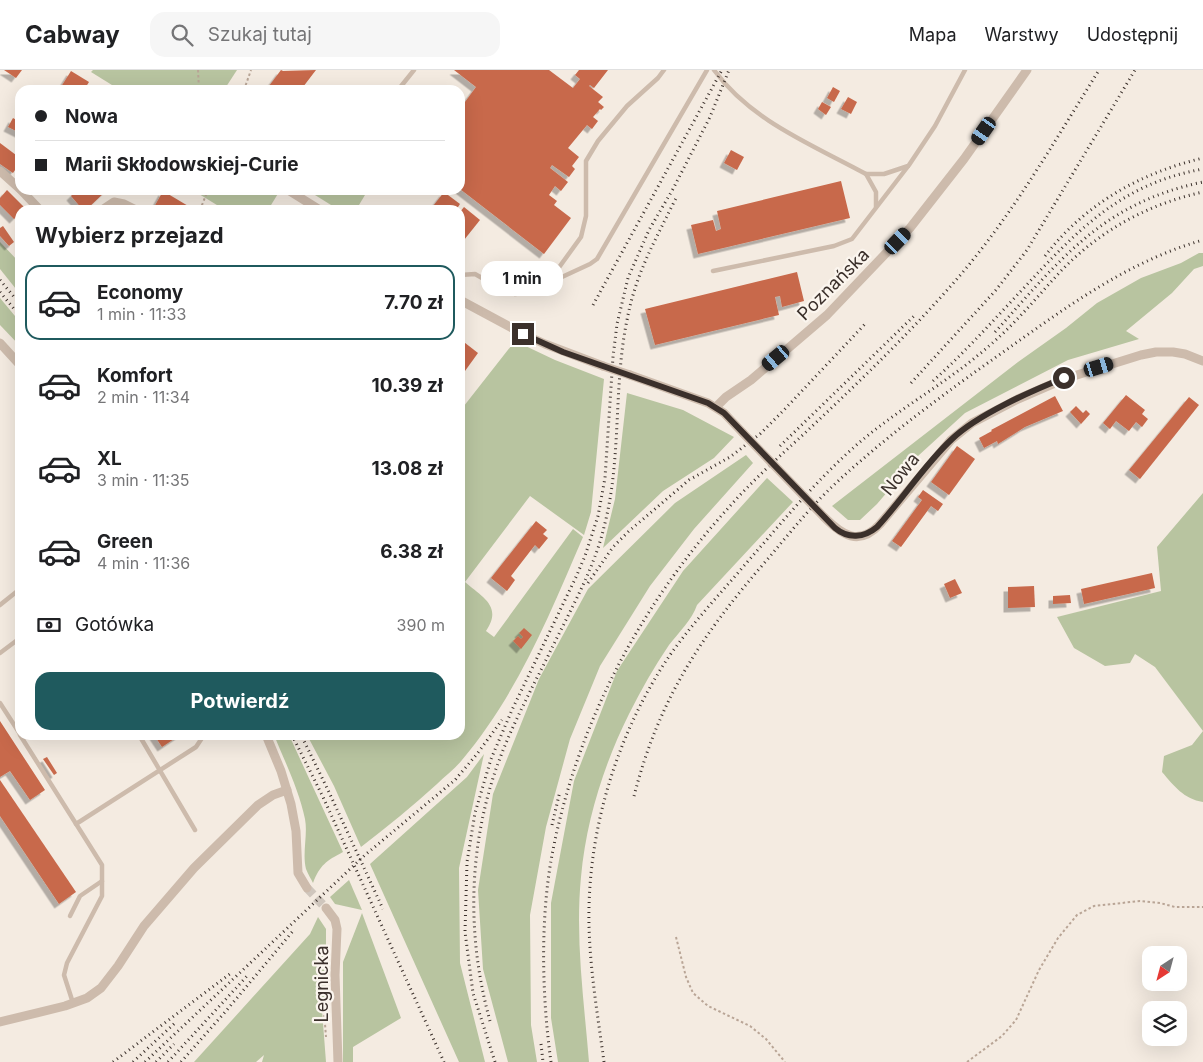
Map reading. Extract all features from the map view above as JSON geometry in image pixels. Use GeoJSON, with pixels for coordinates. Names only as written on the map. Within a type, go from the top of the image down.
{"type":"FeatureCollection","features":[{"type":"Feature","properties":{"kind":"street","name":"Poznańska"},"geometry":{"type":"LineString","coordinates":[[716,407],[751,380],[827,315],[910,228],[964,159],[1023,71]]}},
{"type":"Feature","properties":{"kind":"street"},"geometry":{"type":"LineString","coordinates":[[0,171],[15,184]]}},
{"type":"Feature","properties":{"kind":"street"},"geometry":{"type":"LineString","coordinates":[[26,195],[35,205]]}},
{"type":"Feature","properties":{"kind":"street"},"geometry":{"type":"LineString","coordinates":[[296,195],[312,205]]}},
{"type":"Feature","properties":{"kind":"street"},"geometry":{"type":"LineString","coordinates":[[110,205],[114,202],[126,205]]}},
{"type":"Feature","properties":{"kind":"street"},"geometry":{"type":"LineString","coordinates":[[465,303],[530,338],[716,407]]}},
{"type":"Feature","properties":{"kind":"street"},"geometry":{"type":"LineString","coordinates":[[0,343],[15,360]]}},
{"type":"Feature","properties":{"kind":"street","name":"Nowa"},"geometry":{"type":"LineString","coordinates":[[716,407],[838,530],[847,535],[862,536],[880,524],[935,457],[956,435],[978,420],[1054,382],[1110,364],[1152,353],[1173,352],[1203,361]]}},
{"type":"Feature","properties":{"kind":"street"},"geometry":{"type":"LineString","coordinates":[[268,740],[287,790],[296,831],[298,873],[307,888]]}},
{"type":"Feature","properties":{"kind":"street"},"geometry":{"type":"LineString","coordinates":[[0,1022],[73,1003],[87,998],[101,988],[144,926],[194,868],[262,802],[273,794],[287,790]]}},
{"type":"Feature","properties":{"kind":"street","name":"Legnicka"},"geometry":{"type":"LineString","coordinates":[[326,908],[335,920],[337,929],[335,975],[338,1062]]}},
{"type":"Feature","properties":{"kind":"lane"},"geometry":{"type":"LineString","coordinates":[[402,85],[414,70]]}},
{"type":"Feature","properties":{"kind":"lane"},"geometry":{"type":"LineString","coordinates":[[547,284],[581,237],[586,216],[586,161],[598,141],[627,106],[658,78],[664,70]]}},
{"type":"Feature","properties":{"kind":"lane"},"geometry":{"type":"LineString","coordinates":[[465,275],[475,274],[503,290],[515,294],[526,293],[590,264],[597,258],[707,70]]}},
{"type":"Feature","properties":{"kind":"lane"},"geometry":{"type":"LineString","coordinates":[[714,70],[727,86],[759,114],[866,174],[884,174],[909,165]]}},
{"type":"Feature","properties":{"kind":"lane"},"geometry":{"type":"LineString","coordinates":[[713,271],[834,246],[852,239],[909,165],[935,126],[965,70]]}},
{"type":"Feature","properties":{"kind":"lane"},"geometry":{"type":"LineString","coordinates":[[866,174],[876,192],[875,210]]}},
{"type":"Feature","properties":{"kind":"lane"},"geometry":{"type":"LineString","coordinates":[[0,606],[15,593]]}},
{"type":"Feature","properties":{"kind":"lane"},"geometry":{"type":"LineString","coordinates":[[0,653],[15,642]]}},
{"type":"Feature","properties":{"kind":"lane"},"geometry":{"type":"LineString","coordinates":[[0,703],[15,727]]}},
{"type":"Feature","properties":{"kind":"lane"},"geometry":{"type":"LineString","coordinates":[[23,740],[102,865],[102,896],[67,964],[64,975],[73,1003]]}},
{"type":"Feature","properties":{"kind":"lane"},"geometry":{"type":"LineString","coordinates":[[143,740],[195,830]]}},
{"type":"Feature","properties":{"kind":"lane"},"geometry":{"type":"LineString","coordinates":[[76,824],[196,746],[200,740]]}},
{"type":"Feature","properties":{"kind":"lane"},"geometry":{"type":"LineString","coordinates":[[70,916],[80,896],[102,881]]}},
{"type":"Feature","properties":{"kind":"path"},"geometry":{"type":"LineString","coordinates":[[198,70],[199,85]]}},
{"type":"Feature","properties":{"kind":"path"},"geometry":{"type":"LineString","coordinates":[[246,85],[251,70]]}},
{"type":"Feature","properties":{"kind":"path"},"geometry":{"type":"LineString","coordinates":[[967,1062],[1002,1036],[1016,1020],[1039,970],[1058,938],[1077,915],[1094,906],[1140,901],[1175,907],[1203,907]]}},
{"type":"Feature","properties":{"kind":"path"},"geometry":{"type":"LineString","coordinates":[[676,937],[686,977],[693,993],[708,1006],[750,1026],[766,1039],[785,1062]]}},
{"type":"Feature","properties":{"kind":"path"},"geometry":{"type":"LineString","coordinates":[[324,1006],[326,1045]]}},
{"type":"Feature","properties":{"kind":"green space"},"geometry":{"type":"Polygon","coordinates":[[[93,70],[237,70],[227,85],[112,85],[91,72],[93,70]]]}},
{"type":"Feature","properties":{"kind":"green space"},"geometry":{"type":"Polygon","coordinates":[[[201,195],[277,195],[271,205],[217,205],[201,195]]]}},
{"type":"Feature","properties":{"kind":"green space"},"geometry":{"type":"Polygon","coordinates":[[[315,195],[365,195],[359,205],[331,205],[315,195]]]}},
{"type":"Feature","properties":{"kind":"green space"},"geometry":{"type":"Polygon","coordinates":[[[0,242],[15,258],[15,288],[0,269],[0,242]]]}},
{"type":"Feature","properties":{"kind":"green space"},"geometry":{"type":"Polygon","coordinates":[[[1199,253],[1203,253],[1203,266],[1194,269],[1172,293],[1126,331],[1139,339],[1068,360],[965,413],[918,456],[877,504],[860,520],[848,520],[832,506],[1097,303],[1141,278],[1181,263],[1199,253]]]}},
{"type":"Feature","properties":{"kind":"green space"},"geometry":{"type":"Polygon","coordinates":[[[0,298],[15,316],[15,341],[0,325],[0,298]]]}},
{"type":"Feature","properties":{"kind":"green space"},"geometry":{"type":"Polygon","coordinates":[[[515,341],[555,360],[604,379],[591,512],[584,535],[530,496],[465,582],[465,405],[515,341]]]}},
{"type":"Feature","properties":{"kind":"green space"},"geometry":{"type":"Polygon","coordinates":[[[627,393],[683,410],[734,437],[714,458],[663,491],[603,548],[615,499],[627,393]]]}},
{"type":"Feature","properties":{"kind":"green space"},"geometry":{"type":"Polygon","coordinates":[[[746,455],[753,463],[694,529],[650,586],[600,666],[570,739],[546,827],[530,915],[531,1025],[537,1062],[508,1062],[483,969],[478,890],[493,794],[539,679],[588,589],[675,503],[746,455]]]}},
{"type":"Feature","properties":{"kind":"green space"},"geometry":{"type":"Polygon","coordinates":[[[767,478],[793,502],[697,605],[689,621],[669,645],[629,714],[604,773],[587,835],[579,900],[581,969],[589,1062],[558,1062],[551,1018],[551,903],[574,781],[617,671],[683,571],[767,478]]]}},
{"type":"Feature","properties":{"kind":"green space"},"geometry":{"type":"Polygon","coordinates":[[[1203,493],[1203,731],[1155,667],[1135,654],[1130,663],[1105,666],[1074,648],[1057,617],[1161,591],[1157,547],[1203,493]]]}},
{"type":"Feature","properties":{"kind":"green space"},"geometry":{"type":"Polygon","coordinates":[[[573,529],[583,537],[545,625],[516,681],[482,734],[453,769],[361,847],[334,786],[310,740],[465,740],[465,582],[484,598],[491,608],[491,622],[486,631],[494,637],[573,529]]]}},
{"type":"Feature","properties":{"kind":"green space"},"geometry":{"type":"Polygon","coordinates":[[[1203,731],[1203,802],[1185,795],[1162,772],[1164,756],[1192,745],[1203,731]]]}},
{"type":"Feature","properties":{"kind":"green space"},"geometry":{"type":"Polygon","coordinates":[[[276,740],[291,740],[343,852],[324,864],[313,883],[305,863],[305,819],[291,776],[276,740]]]}},
{"type":"Feature","properties":{"kind":"green space"},"geometry":{"type":"Polygon","coordinates":[[[484,754],[459,868],[460,963],[485,1062],[459,1062],[370,864],[467,777],[484,754]]]}},
{"type":"Feature","properties":{"kind":"green space"},"geometry":{"type":"Polygon","coordinates":[[[349,880],[362,910],[335,904],[330,897],[349,880]]]}},
{"type":"Feature","properties":{"kind":"green space"},"geometry":{"type":"Polygon","coordinates":[[[362,913],[401,1018],[353,1047],[353,1062],[343,1062],[343,962],[362,913]]]}},
{"type":"Feature","properties":{"kind":"green space"},"geometry":{"type":"Polygon","coordinates":[[[318,917],[326,929],[326,991],[322,1010],[326,1062],[262,1062],[264,1055],[256,1062],[194,1062],[310,934],[318,917]]]}},
{"type":"Feature","properties":{"kind":"building"},"geometry":{"type":"Polygon","coordinates":[[[4,70],[22,70],[16,78],[4,70]]]}},
{"type":"Feature","properties":{"kind":"building"},"geometry":{"type":"Polygon","coordinates":[[[281,70],[316,70],[305,85],[270,85],[281,70]]]}},
{"type":"Feature","properties":{"kind":"building"},"geometry":{"type":"Polygon","coordinates":[[[454,70],[549,70],[573,88],[580,79],[575,75],[579,70],[608,70],[594,88],[589,86],[603,97],[598,102],[604,107],[593,117],[598,121],[592,129],[587,125],[568,148],[579,157],[572,166],[575,169],[569,177],[552,165],[550,168],[568,182],[561,191],[555,186],[549,195],[557,201],[554,205],[571,218],[544,254],[465,193],[465,102],[476,87],[454,70]]]}},
{"type":"Feature","properties":{"kind":"building"},"geometry":{"type":"Polygon","coordinates":[[[71,71],[89,82],[87,85],[62,85],[71,71]]]}},
{"type":"Feature","properties":{"kind":"building"},"geometry":{"type":"Polygon","coordinates":[[[833,87],[840,91],[834,102],[827,98],[833,87]]]}},
{"type":"Feature","properties":{"kind":"building"},"geometry":{"type":"Polygon","coordinates":[[[848,97],[857,102],[851,114],[841,109],[848,97]]]}},
{"type":"Feature","properties":{"kind":"building"},"geometry":{"type":"Polygon","coordinates":[[[822,102],[831,107],[826,115],[818,109],[822,102]]]}},
{"type":"Feature","properties":{"kind":"building"},"geometry":{"type":"Polygon","coordinates":[[[13,118],[15,119],[15,130],[8,127],[13,118]]]}},
{"type":"Feature","properties":{"kind":"building"},"geometry":{"type":"Polygon","coordinates":[[[0,143],[15,154],[15,170],[13,173],[0,164],[0,143]]]}},
{"type":"Feature","properties":{"kind":"building"},"geometry":{"type":"Polygon","coordinates":[[[731,150],[744,157],[737,170],[724,163],[731,150]]]}},
{"type":"Feature","properties":{"kind":"building"},"geometry":{"type":"Polygon","coordinates":[[[841,181],[850,218],[698,254],[691,225],[713,220],[716,231],[721,229],[717,211],[841,181]]]}},
{"type":"Feature","properties":{"kind":"building"},"geometry":{"type":"Polygon","coordinates":[[[7,190],[22,205],[15,205],[14,219],[0,205],[0,198],[7,190]]]}},
{"type":"Feature","properties":{"kind":"building"},"geometry":{"type":"Polygon","coordinates":[[[102,195],[91,205],[79,205],[71,196],[102,195]]]}},
{"type":"Feature","properties":{"kind":"building"},"geometry":{"type":"Polygon","coordinates":[[[161,195],[170,195],[187,205],[155,205],[161,195]]]}},
{"type":"Feature","properties":{"kind":"building"},"geometry":{"type":"Polygon","coordinates":[[[442,195],[448,195],[460,204],[459,205],[434,205],[442,195]]]}},
{"type":"Feature","properties":{"kind":"building"},"geometry":{"type":"Polygon","coordinates":[[[465,208],[480,220],[465,239],[465,208]]]}},
{"type":"Feature","properties":{"kind":"building"},"geometry":{"type":"Polygon","coordinates":[[[3,226],[14,242],[9,246],[0,236],[0,228],[3,226]]]}},
{"type":"Feature","properties":{"kind":"building"},"geometry":{"type":"Polygon","coordinates":[[[797,272],[804,301],[782,307],[780,296],[775,297],[779,315],[655,345],[645,309],[797,272]]]}},
{"type":"Feature","properties":{"kind":"building"},"geometry":{"type":"Polygon","coordinates":[[[465,343],[478,353],[465,371],[465,343]]]}},
{"type":"Feature","properties":{"kind":"building"},"geometry":{"type":"Polygon","coordinates":[[[1126,395],[1145,410],[1142,414],[1148,419],[1142,427],[1136,422],[1129,431],[1116,421],[1110,429],[1103,423],[1126,395]]]}},
{"type":"Feature","properties":{"kind":"building"},"geometry":{"type":"Polygon","coordinates":[[[1055,396],[1063,411],[1025,427],[998,444],[997,441],[984,448],[979,438],[1055,396]]]}},
{"type":"Feature","properties":{"kind":"building"},"geometry":{"type":"Polygon","coordinates":[[[1189,397],[1199,405],[1140,479],[1129,470],[1189,397]]]}},
{"type":"Feature","properties":{"kind":"building"},"geometry":{"type":"Polygon","coordinates":[[[1076,406],[1083,413],[1086,410],[1090,414],[1081,424],[1070,412],[1076,406]]]}},
{"type":"Feature","properties":{"kind":"building"},"geometry":{"type":"Polygon","coordinates":[[[957,446],[975,459],[949,495],[931,482],[957,446]]]}},
{"type":"Feature","properties":{"kind":"building"},"geometry":{"type":"Polygon","coordinates":[[[923,490],[943,504],[938,511],[931,506],[901,547],[892,541],[922,500],[918,497],[923,490]]]}},
{"type":"Feature","properties":{"kind":"building"},"geometry":{"type":"Polygon","coordinates":[[[536,521],[547,530],[543,534],[548,538],[539,549],[535,545],[511,576],[515,580],[507,591],[491,578],[536,521]]]}},
{"type":"Feature","properties":{"kind":"building"},"geometry":{"type":"Polygon","coordinates":[[[1152,573],[1155,588],[1084,604],[1081,589],[1152,573]]]}},
{"type":"Feature","properties":{"kind":"building"},"geometry":{"type":"Polygon","coordinates":[[[955,579],[962,593],[950,598],[944,584],[955,579]]]}},
{"type":"Feature","properties":{"kind":"building"},"geometry":{"type":"Polygon","coordinates":[[[1034,586],[1035,607],[1008,608],[1008,587],[1034,586]]]}},
{"type":"Feature","properties":{"kind":"building"},"geometry":{"type":"Polygon","coordinates":[[[1070,595],[1071,603],[1053,604],[1053,596],[1070,595]]]}},
{"type":"Feature","properties":{"kind":"building"},"geometry":{"type":"Polygon","coordinates":[[[524,628],[532,635],[521,649],[513,641],[518,636],[521,639],[523,637],[519,633],[524,628]]]}},
{"type":"Feature","properties":{"kind":"building"},"geometry":{"type":"Polygon","coordinates":[[[0,721],[45,790],[30,800],[10,771],[0,777],[0,721]]]}},
{"type":"Feature","properties":{"kind":"building"},"geometry":{"type":"Polygon","coordinates":[[[157,740],[172,740],[162,747],[157,740]]]}},
{"type":"Feature","properties":{"kind":"building"},"geometry":{"type":"Polygon","coordinates":[[[47,757],[57,773],[54,775],[43,759],[47,757]]]}},
{"type":"Feature","properties":{"kind":"building"},"geometry":{"type":"Polygon","coordinates":[[[0,780],[76,892],[59,904],[0,816],[0,780]]]}},
{"type":"Feature","properties":{"kind":"tunnel"},"geometry":{"type":"LineString","coordinates":[[307,888],[326,908]]}},
{"type":"Feature","properties":{"kind":"railway"},"geometry":{"type":"LineString","coordinates":[[593,305],[722,70]]}},
{"type":"Feature","properties":{"kind":"railway"},"geometry":{"type":"LineString","coordinates":[[495,1062],[473,993],[465,932],[467,862],[475,813],[491,759],[512,710],[576,577],[598,516],[605,478],[617,324],[628,278],[649,230],[673,189],[710,117],[729,70]]}},
{"type":"Feature","properties":{"kind":"railway"},"geometry":{"type":"LineString","coordinates":[[551,1062],[544,985],[544,932],[552,855],[563,806],[578,759],[596,713],[641,625],[668,584],[730,506],[757,477],[902,339],[976,256],[1032,178],[1099,70]]}},
{"type":"Feature","properties":{"kind":"railway"},"geometry":{"type":"LineString","coordinates":[[911,383],[996,290],[1027,250],[1135,70]]}},
{"type":"Feature","properties":{"kind":"railway"},"geometry":{"type":"LineString","coordinates":[[1045,256],[1078,221],[1115,193],[1157,172],[1203,158]]}},
{"type":"Feature","properties":{"kind":"railway"},"geometry":{"type":"LineString","coordinates":[[933,381],[978,337],[1061,249],[1101,214],[1147,186],[1173,176],[1203,169]]}},
{"type":"Feature","properties":{"kind":"railway"},"geometry":{"type":"LineString","coordinates":[[995,332],[1063,258],[1110,220],[1137,204],[1168,192],[1203,182]]}},
{"type":"Feature","properties":{"kind":"railway"},"geometry":{"type":"LineString","coordinates":[[604,1062],[591,959],[589,925],[593,854],[609,784],[621,750],[651,685],[670,655],[705,610],[796,506],[823,477],[868,435],[955,373],[999,338],[1060,272],[1091,244],[1126,221],[1144,212],[1183,197],[1203,192]]}},
{"type":"Feature","properties":{"kind":"railway"},"geometry":{"type":"LineString","coordinates":[[490,1021],[477,958],[474,926],[476,863],[480,831],[487,800],[496,769],[508,740],[580,592],[600,543],[610,501],[620,371],[627,320],[641,271],[677,196]]}},
{"type":"Feature","properties":{"kind":"railway"},"geometry":{"type":"LineString","coordinates":[[634,796],[656,729],[685,670],[702,643],[743,589],[800,520],[827,491],[878,446],[920,413],[984,365],[1076,301],[1124,272],[1176,249],[1203,240]]}},
{"type":"Feature","properties":{"kind":"railway"},"geometry":{"type":"LineString","coordinates":[[0,280],[15,298]]}},
{"type":"Feature","properties":{"kind":"railway"},"geometry":{"type":"LineString","coordinates":[[0,292],[15,310]]}},
{"type":"Feature","properties":{"kind":"railway"},"geometry":{"type":"LineString","coordinates":[[780,446],[915,315]]}},
{"type":"Feature","properties":{"kind":"railway"},"geometry":{"type":"LineString","coordinates":[[588,583],[613,547],[629,531],[689,480],[730,457],[760,434],[866,323]]}},
{"type":"Feature","properties":{"kind":"railway"},"geometry":{"type":"LineString","coordinates":[[145,1062],[365,855],[455,780],[502,720]]}},
{"type":"Feature","properties":{"kind":"railway"},"geometry":{"type":"LineString","coordinates":[[294,740],[323,797],[444,1062]]}},
{"type":"Feature","properties":{"kind":"railway"},"geometry":{"type":"LineString","coordinates":[[303,740],[383,909]]}},
{"type":"Feature","properties":{"kind":"railway"},"geometry":{"type":"LineString","coordinates":[[552,825],[560,791]]}},
{"type":"Feature","properties":{"kind":"railway"},"geometry":{"type":"LineString","coordinates":[[181,1062],[293,931]]}},
{"type":"Feature","properties":{"kind":"railway"},"geometry":{"type":"LineString","coordinates":[[113,1062],[231,973]]}},
{"type":"Feature","properties":{"kind":"railway"},"geometry":{"type":"LineString","coordinates":[[168,1062],[248,975]]}},
{"type":"Feature","properties":{"kind":"railway"},"geometry":{"type":"LineString","coordinates":[[133,1062],[176,1022]]}},
{"type":"Feature","properties":{"kind":"railway"},"geometry":{"type":"LineString","coordinates":[[156,1062],[174,1044]]}},
{"type":"Feature","properties":{"kind":"railway"},"geometry":{"type":"LineString","coordinates":[[541,1044],[543,1062]]}},
{"type":"Feature","properties":{"kind":"route"},"geometry":{"type":"LineString","coordinates":[[523,334],[563,352],[716,407],[835,528],[847,535],[853,536],[862,536],[877,527],[941,449],[961,431],[1018,399],[1064,378]]}}]}
